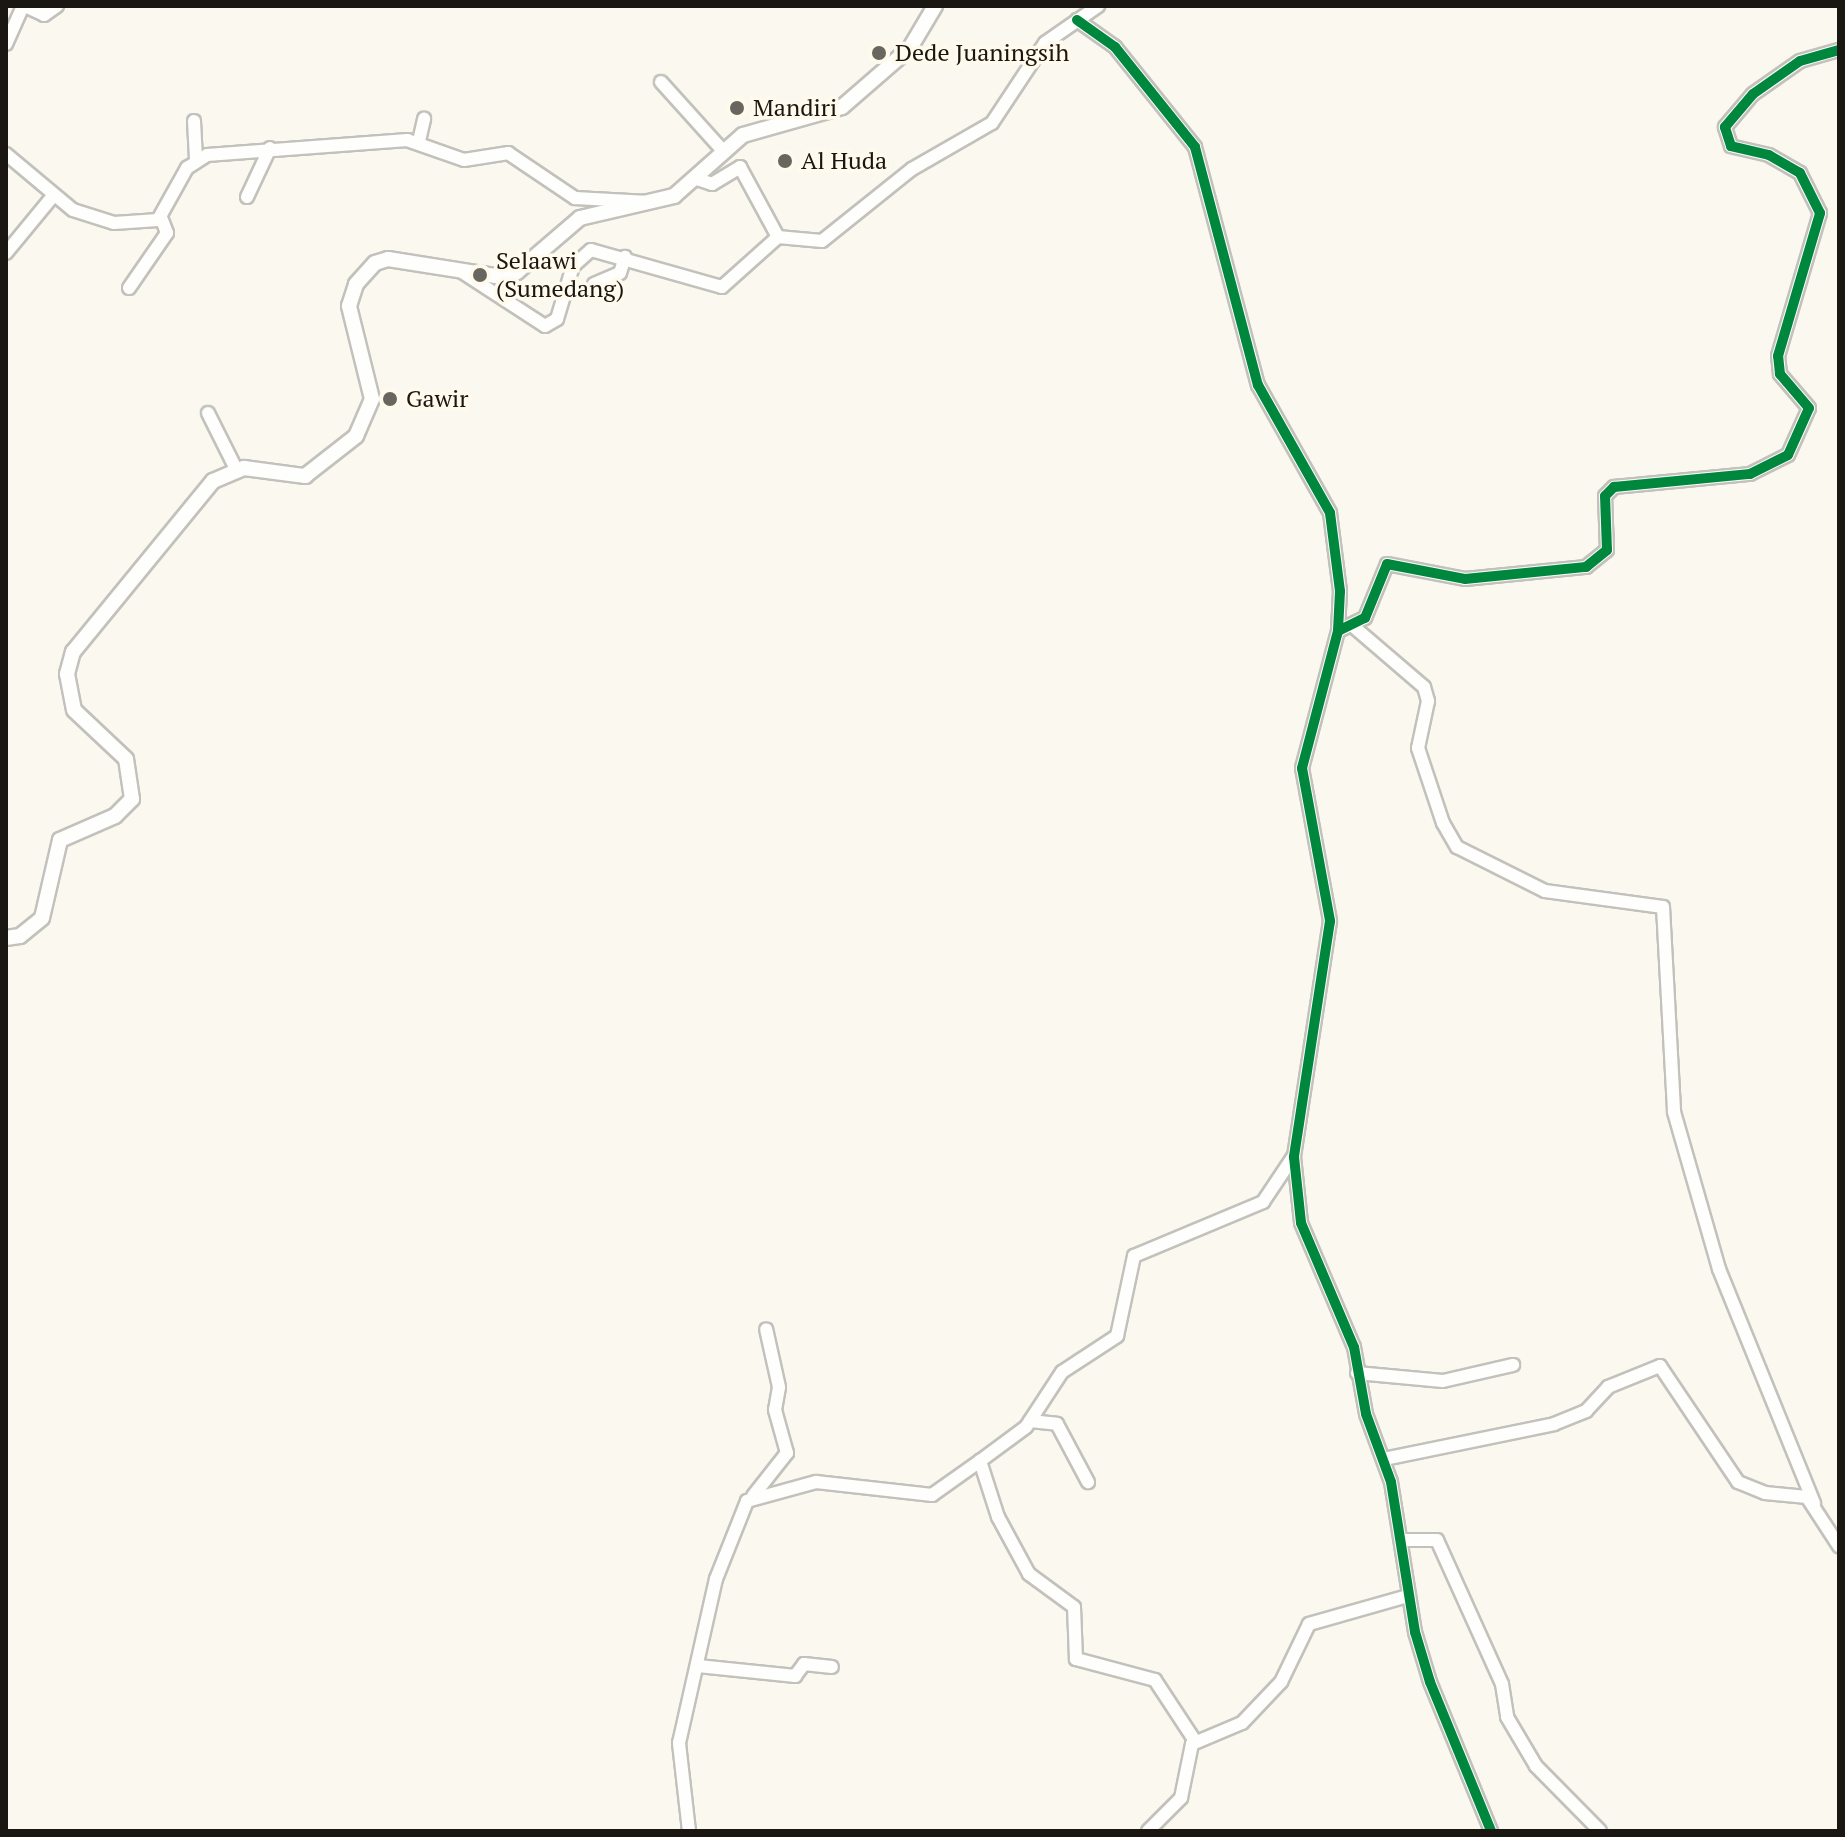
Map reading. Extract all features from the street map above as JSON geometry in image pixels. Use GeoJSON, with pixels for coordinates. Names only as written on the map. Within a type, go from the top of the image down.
{"type":"FeatureCollection","features":[{"type":"Feature","properties":{"kind":"main road"},"geometry":{"type":"LineString","coordinates":[[6,938],[20,936],[42,918],[60,840],[115,816],[132,799],[126,759],[74,710],[67,674],[73,652],[205,489],[236,469],[312,474],[366,422],[370,390],[349,306],[356,284],[375,263],[388,259],[462,272],[517,272],[580,218],[656,204],[697,179],[724,152],[753,131],[828,114],[854,99],[910,48],[935,6]]}},
{"type":"Feature","properties":{"kind":"street"},"geometry":{"type":"LineString","coordinates":[[6,44],[24,6],[44,15],[57,6]]}},
{"type":"Feature","properties":{"kind":"street"},"geometry":{"type":"LineString","coordinates":[[462,272],[548,326],[557,319],[564,284],[584,254],[598,248],[718,288],[778,237],[822,241],[912,169],[992,123],[1045,43],[1098,6]]}},
{"type":"Feature","properties":{"kind":"street"},"geometry":{"type":"LineString","coordinates":[[1077,20],[1115,47],[1195,147],[1254,373],[1330,513],[1340,591],[1338,631],[1302,768],[1330,921],[1294,1157],[1310,1255],[1349,1331],[1357,1373],[1384,1459],[1402,1540],[1408,1596],[1430,1682],[1491,1831]]}},
{"type":"Feature","properties":{"kind":"street"},"geometry":{"type":"LineString","coordinates":[[1338,631],[1354,627],[1368,612],[1387,564],[1465,579],[1586,567],[1607,550],[1605,496],[1611,488],[1761,472],[1788,455],[1809,408],[1780,374],[1778,356],[1820,213],[1800,173],[1769,155],[1731,146],[1725,127],[1753,94],[1800,61],[1839,50]]}},
{"type":"Feature","properties":{"kind":"street"},"geometry":{"type":"LineString","coordinates":[[661,82],[724,152]]}},
{"type":"Feature","properties":{"kind":"street"},"geometry":{"type":"LineString","coordinates":[[419,141],[424,119]]}},
{"type":"Feature","properties":{"kind":"street"},"geometry":{"type":"LineString","coordinates":[[6,154],[53,196],[95,220],[145,225],[161,217],[196,159],[194,121]]}},
{"type":"Feature","properties":{"kind":"street"},"geometry":{"type":"LineString","coordinates":[[196,159],[270,148],[419,141],[464,160],[508,153],[575,198],[656,204]]}},
{"type":"Feature","properties":{"kind":"street"},"geometry":{"type":"LineString","coordinates":[[247,197],[270,148]]}},
{"type":"Feature","properties":{"kind":"street"},"geometry":{"type":"LineString","coordinates":[[697,179],[712,184],[743,169],[778,237]]}},
{"type":"Feature","properties":{"kind":"street"},"geometry":{"type":"LineString","coordinates":[[6,253],[53,196]]}},
{"type":"Feature","properties":{"kind":"street"},"geometry":{"type":"LineString","coordinates":[[129,288],[167,233],[161,217]]}},
{"type":"Feature","properties":{"kind":"street"},"geometry":{"type":"LineString","coordinates":[[594,284],[620,273],[625,257]]}},
{"type":"Feature","properties":{"kind":"street"},"geometry":{"type":"LineString","coordinates":[[208,413],[236,469]]}},
{"type":"Feature","properties":{"kind":"street"},"geometry":{"type":"LineString","coordinates":[[1354,627],[1426,691],[1418,748],[1443,823],[1457,847],[1545,891],[1663,907],[1674,1112],[1719,1269],[1814,1503],[1839,1546]]}},
{"type":"Feature","properties":{"kind":"street"},"geometry":{"type":"LineString","coordinates":[[753,1496],[833,1482],[932,1495],[1030,1421],[1062,1372],[1120,1330],[1137,1253],[1253,1208],[1270,1195],[1294,1157]]}},
{"type":"Feature","properties":{"kind":"street"},"geometry":{"type":"LineString","coordinates":[[689,1831],[679,1743],[728,1543],[753,1496],[787,1453],[775,1410],[779,1387],[766,1329]]}},
{"type":"Feature","properties":{"kind":"street"},"geometry":{"type":"LineString","coordinates":[[1357,1373],[1443,1381],[1513,1365]]}},
{"type":"Feature","properties":{"kind":"street"},"geometry":{"type":"LineString","coordinates":[[1384,1459],[1554,1424],[1586,1411],[1608,1387],[1660,1366],[1738,1482],[1814,1503]]}},
{"type":"Feature","properties":{"kind":"street"},"geometry":{"type":"LineString","coordinates":[[1030,1421],[1057,1424],[1088,1482]]}},
{"type":"Feature","properties":{"kind":"street"},"geometry":{"type":"LineString","coordinates":[[980,1461],[998,1517],[1021,1562],[1036,1582],[1074,1607],[1076,1659],[1107,1672],[1152,1678],[1195,1741],[1179,1801],[1148,1831]]}},
{"type":"Feature","properties":{"kind":"street"},"geometry":{"type":"LineString","coordinates":[[1402,1540],[1437,1540],[1502,1684],[1507,1717],[1536,1766],[1600,1831]]}},
{"type":"Feature","properties":{"kind":"street"},"geometry":{"type":"LineString","coordinates":[[1195,1741],[1242,1723],[1281,1682],[1314,1620],[1408,1596]]}},
{"type":"Feature","properties":{"kind":"street"},"geometry":{"type":"LineString","coordinates":[[698,1666],[795,1676],[804,1664],[832,1667]]}},
{"type":"Feature","properties":{"kind":"cycle path"},"geometry":{"type":"LineString","coordinates":[[1077,20],[1115,47],[1195,147],[1258,385],[1330,513],[1340,591],[1338,631],[1302,768],[1330,921],[1294,1157],[1301,1223],[1354,1347],[1366,1414],[1391,1482],[1415,1632],[1430,1682],[1491,1831]]}},
{"type":"Feature","properties":{"kind":"cycle path"},"geometry":{"type":"LineString","coordinates":[[1338,631],[1365,618],[1387,564],[1465,579],[1586,567],[1607,550],[1605,496],[1614,487],[1750,474],[1788,455],[1809,408],[1780,374],[1778,356],[1820,213],[1800,173],[1769,155],[1731,146],[1725,127],[1753,94],[1800,61],[1839,50]]}},
{"type":"Feature","properties":{"kind":"place","name":"Dede Juaningsih"},"geometry":{"type":"Point","coordinates":[879,53]}},
{"type":"Feature","properties":{"kind":"place","name":"Mandiri"},"geometry":{"type":"Point","coordinates":[737,108]}},
{"type":"Feature","properties":{"kind":"place","name":"Al Huda"},"geometry":{"type":"Point","coordinates":[785,161]}},
{"type":"Feature","properties":{"kind":"place","name":"Selaawi (Sumedang)"},"geometry":{"type":"Point","coordinates":[480,275]}},
{"type":"Feature","properties":{"kind":"place","name":"Gawir"},"geometry":{"type":"Point","coordinates":[390,399]}}]}
